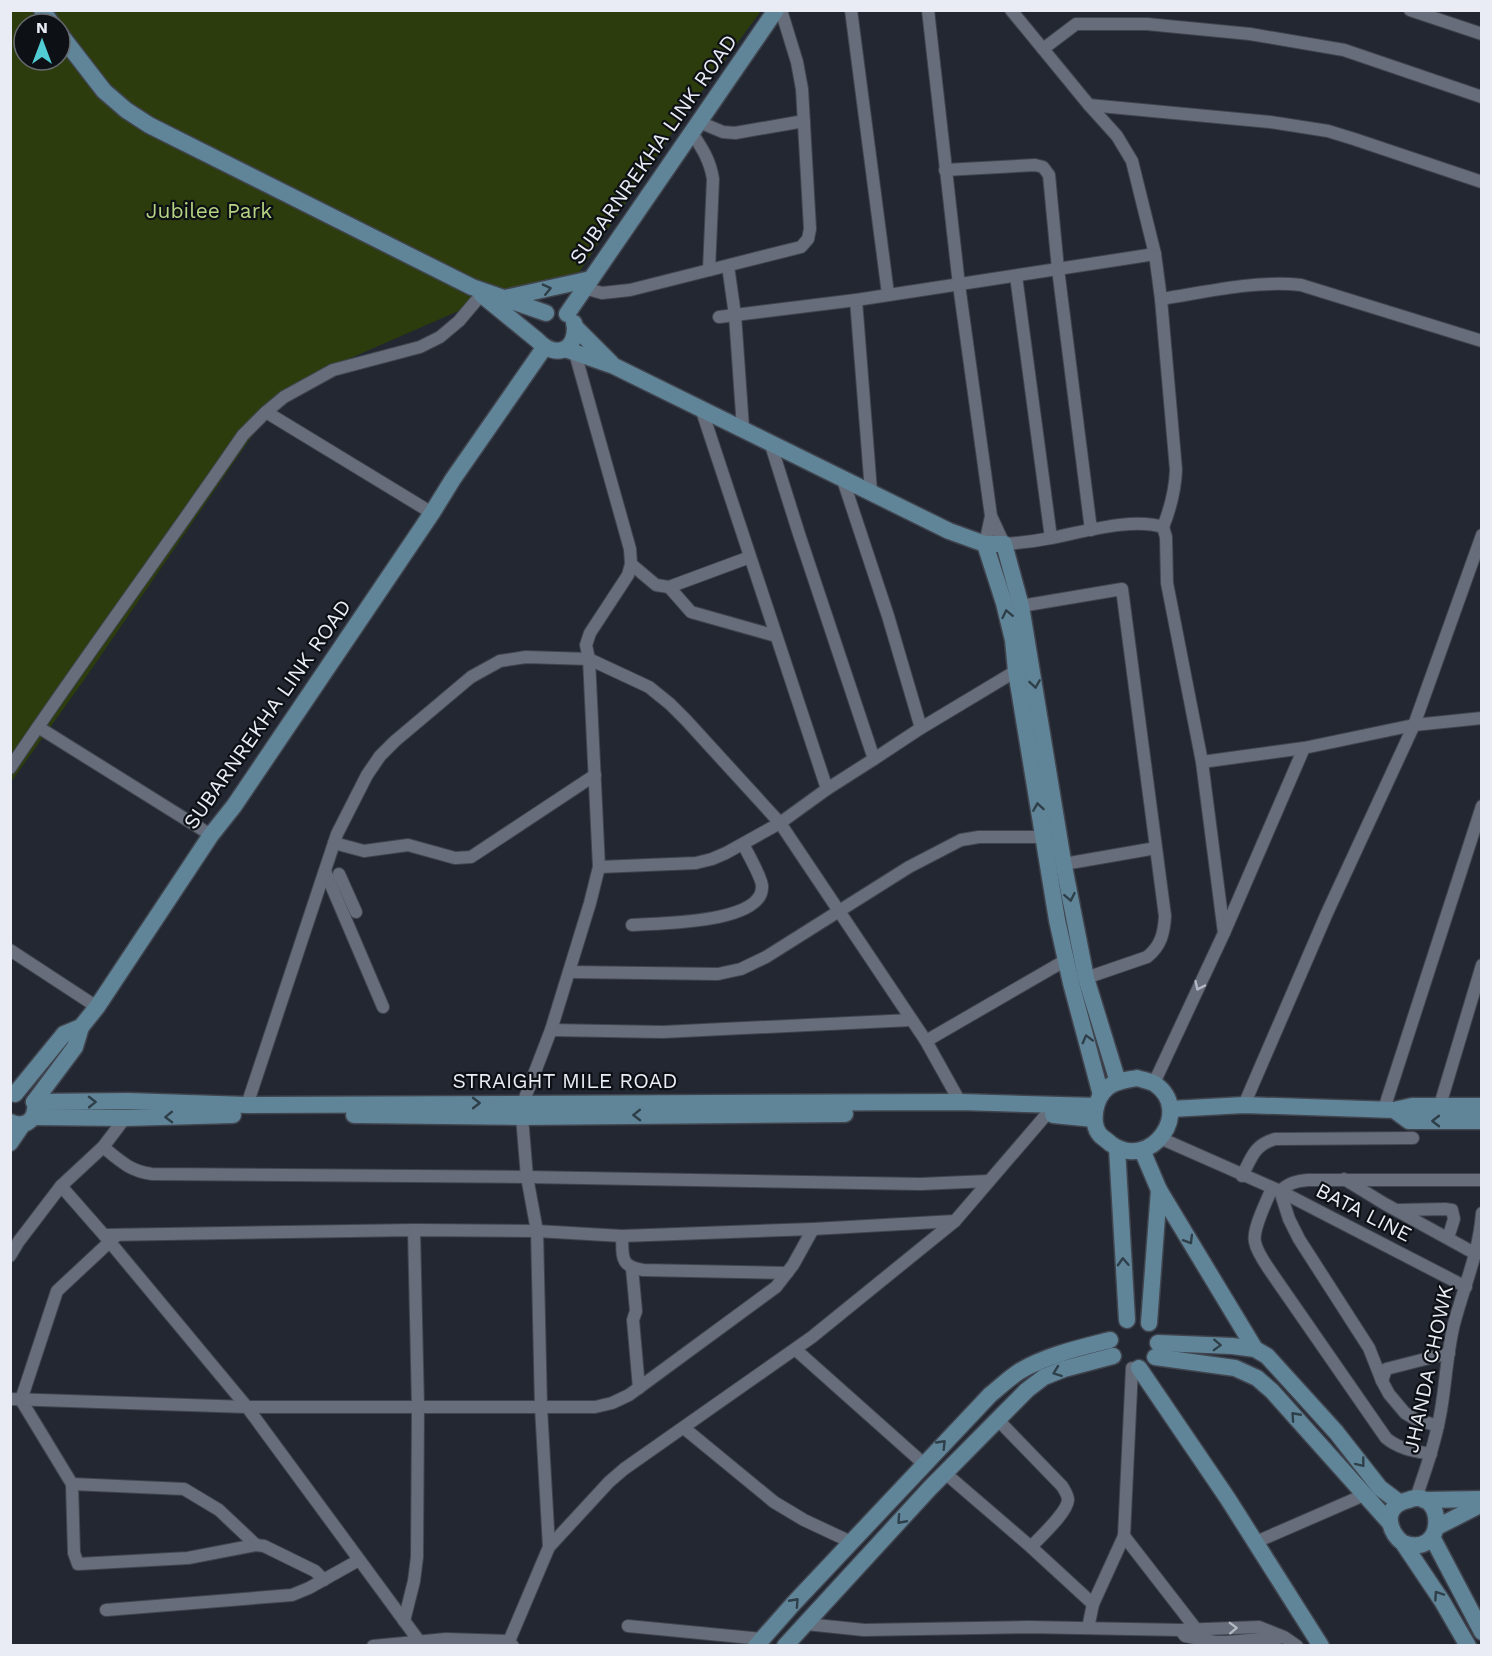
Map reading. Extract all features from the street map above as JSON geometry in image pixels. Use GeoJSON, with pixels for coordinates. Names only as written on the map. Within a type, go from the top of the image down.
{"type":"FeatureCollection","features":[{"type":"Feature","properties":{"kind":"street","name":"SUBARNREKHA LINK ROAD"},"geometry":{"type":"LineString","coordinates":[[571,320],[587,284],[776,10]]}},
{"type":"Feature","properties":{"kind":"street"},"geometry":{"type":"LineString","coordinates":[[504,298],[587,284],[602,293],[616,292],[801,247],[808,238],[810,229],[802,89],[797,62],[781,10]]}},
{"type":"Feature","properties":{"kind":"street"},"geometry":{"type":"LineString","coordinates":[[851,10],[888,294]]}},
{"type":"Feature","properties":{"kind":"street"},"geometry":{"type":"LineString","coordinates":[[928,10],[958,285],[991,516],[1004,544],[1021,606],[1064,864],[1086,978],[1118,1082]]}},
{"type":"Feature","properties":{"kind":"street"},"geometry":{"type":"LineString","coordinates":[[1011,10],[1117,136],[1132,161],[1155,254],[1176,470],[1175,490],[1163,527],[1166,537],[1167,583],[1202,762],[1224,933]]}},
{"type":"Feature","properties":{"kind":"street"},"geometry":{"type":"LineString","coordinates":[[1410,10],[1482,33]]}},
{"type":"Feature","properties":{"kind":"street"},"geometry":{"type":"LineString","coordinates":[[1043,49],[1076,24],[1147,24],[1250,34],[1344,50],[1482,97]]}},
{"type":"Feature","properties":{"kind":"street"},"geometry":{"type":"LineString","coordinates":[[72,49],[105,91],[126,110],[149,125],[476,291],[541,344],[554,351],[570,351],[614,366],[949,531],[985,544],[1004,544],[1141,524],[1163,527]]}},
{"type":"Feature","properties":{"kind":"street"},"geometry":{"type":"LineString","coordinates":[[1089,105],[1270,122],[1328,132],[1482,182]]}},
{"type":"Feature","properties":{"kind":"street"},"geometry":{"type":"LineString","coordinates":[[695,127],[735,133],[804,121]]}},
{"type":"Feature","properties":{"kind":"street"},"geometry":{"type":"LineString","coordinates":[[695,127],[712,167],[709,270]]}},
{"type":"Feature","properties":{"kind":"street"},"geometry":{"type":"LineString","coordinates":[[945,170],[1035,165],[1043,167],[1049,175],[1058,269],[1091,530]]}},
{"type":"Feature","properties":{"kind":"street"},"geometry":{"type":"LineString","coordinates":[[719,317],[856,300],[1155,254]]}},
{"type":"Feature","properties":{"kind":"street"},"geometry":{"type":"LineString","coordinates":[[728,266],[735,315],[743,429]]}},
{"type":"Feature","properties":{"kind":"street"},"geometry":{"type":"LineString","coordinates":[[1016,276],[1051,538]]}},
{"type":"Feature","properties":{"kind":"street"},"geometry":{"type":"LineString","coordinates":[[1161,299],[1254,285],[1281,283],[1301,285],[1482,341]]}},
{"type":"Feature","properties":{"kind":"street"},"geometry":{"type":"LineString","coordinates":[[476,291],[546,313]]}},
{"type":"Feature","properties":{"kind":"street"},"geometry":{"type":"LineString","coordinates":[[10,768],[243,435],[284,398],[333,370],[420,347],[440,337],[459,321],[476,291]]}},
{"type":"Feature","properties":{"kind":"street"},"geometry":{"type":"LineString","coordinates":[[856,300],[871,491]]}},
{"type":"Feature","properties":{"kind":"street"},"geometry":{"type":"LineString","coordinates":[[541,344],[534,330],[538,320],[546,313],[556,310],[571,320],[614,366]]}},
{"type":"Feature","properties":{"kind":"street"},"geometry":{"type":"LineString","coordinates":[[549,1547],[541,1407],[537,1231],[527,1177],[523,1110],[569,972],[590,903],[598,867],[589,659],[586,645],[590,633],[628,575],[632,564],[630,549],[570,351],[576,336],[571,320]]}},
{"type":"Feature","properties":{"kind":"street","name":"SUBARNREKHA LINK ROAD"},"geometry":{"type":"LineString","coordinates":[[13,1095],[64,1034],[81,1028],[97,1007],[211,835],[234,806],[432,513],[541,344]]}},
{"type":"Feature","properties":{"kind":"street"},"geometry":{"type":"LineString","coordinates":[[701,408],[827,789]]}},
{"type":"Feature","properties":{"kind":"street"},"geometry":{"type":"LineString","coordinates":[[266,412],[432,513]]}},
{"type":"Feature","properties":{"kind":"street"},"geometry":{"type":"LineString","coordinates":[[770,442],[874,759]]}},
{"type":"Feature","properties":{"kind":"street"},"geometry":{"type":"LineString","coordinates":[[842,477],[888,616],[921,728]]}},
{"type":"Feature","properties":{"kind":"street"},"geometry":{"type":"LineString","coordinates":[[991,516],[985,544],[1004,603],[1012,640],[1057,920],[1097,1107],[1099,1134],[1117,1148],[1129,1151],[1142,1150],[1152,1146],[1160,1138],[1168,1126],[1171,1109],[1167,1096],[1154,1083],[1137,1078],[1118,1082],[1107,1088],[1097,1107]]}},
{"type":"Feature","properties":{"kind":"street"},"geometry":{"type":"LineString","coordinates":[[1244,1106],[1327,913],[1414,725],[1482,535]]}},
{"type":"Feature","properties":{"kind":"street"},"geometry":{"type":"LineString","coordinates":[[632,564],[656,585],[669,587],[750,557]]}},
{"type":"Feature","properties":{"kind":"street"},"geometry":{"type":"LineString","coordinates":[[669,587],[691,612],[777,636]]}},
{"type":"Feature","properties":{"kind":"street"},"geometry":{"type":"LineString","coordinates":[[1021,606],[1122,589],[1165,916],[1164,929],[1160,942],[1147,957],[1086,978]]}},
{"type":"Feature","properties":{"kind":"street"},"geometry":{"type":"LineString","coordinates":[[247,1105],[337,834],[367,775],[380,756],[395,741],[471,676],[500,661],[525,657],[589,659],[649,687],[670,704],[780,824],[926,1041],[960,1102]]}},
{"type":"Feature","properties":{"kind":"street"},"geometry":{"type":"LineString","coordinates":[[598,867],[696,863],[712,859],[780,824],[827,789],[921,728],[1016,671]]}},
{"type":"Feature","properties":{"kind":"street"},"geometry":{"type":"LineString","coordinates":[[1202,762],[1304,748],[1414,725],[1482,718]]}},
{"type":"Feature","properties":{"kind":"street"},"geometry":{"type":"LineString","coordinates":[[38,727],[211,835]]}},
{"type":"Feature","properties":{"kind":"street"},"geometry":{"type":"LineString","coordinates":[[1154,1083],[1224,933],[1304,748]]}},
{"type":"Feature","properties":{"kind":"street"},"geometry":{"type":"LineString","coordinates":[[334,843],[364,850],[408,845],[455,858],[471,857],[595,775]]}},
{"type":"Feature","properties":{"kind":"street"},"geometry":{"type":"LineString","coordinates":[[1389,1110],[1482,806]]}},
{"type":"Feature","properties":{"kind":"street"},"geometry":{"type":"LineString","coordinates":[[569,972],[694,975],[718,974],[741,969],[766,957],[909,867],[961,840],[979,837],[1043,837]]}},
{"type":"Feature","properties":{"kind":"street"},"geometry":{"type":"LineString","coordinates":[[632,925],[724,917],[755,902],[762,886],[743,844]]}},
{"type":"Feature","properties":{"kind":"street"},"geometry":{"type":"LineString","coordinates":[[1064,864],[1156,848]]}},
{"type":"Feature","properties":{"kind":"street"},"geometry":{"type":"LineString","coordinates":[[325,871],[383,1007]]}},
{"type":"Feature","properties":{"kind":"street"},"geometry":{"type":"LineString","coordinates":[[339,874],[356,912]]}},
{"type":"Feature","properties":{"kind":"street"},"geometry":{"type":"LineString","coordinates":[[10,950],[97,1007]]}},
{"type":"Feature","properties":{"kind":"street"},"geometry":{"type":"LineString","coordinates":[[926,1041],[1066,960]]}},
{"type":"Feature","properties":{"kind":"street"},"geometry":{"type":"LineString","coordinates":[[1440,1105],[1482,965]]}},
{"type":"Feature","properties":{"kind":"street"},"geometry":{"type":"LineString","coordinates":[[551,1030],[663,1032],[911,1020]]}},
{"type":"Feature","properties":{"kind":"street"},"geometry":{"type":"LineString","coordinates":[[10,1143],[25,1117],[75,1047],[81,1028]]}},
{"type":"Feature","properties":{"kind":"street","name":"STRAIGHT MILE ROAD"},"geometry":{"type":"LineString","coordinates":[[13,1095],[27,1095],[25,1117]]}},
{"type":"Feature","properties":{"kind":"street","name":"STRAIGHT MILE ROAD"},"geometry":{"type":"LineString","coordinates":[[25,1117],[128,1101],[523,1110],[1047,1115],[1097,1107]]}},
{"type":"Feature","properties":{"kind":"street","name":"STRAIGHT MILE ROAD"},"geometry":{"type":"LineString","coordinates":[[25,1117],[125,1118],[960,1102],[1097,1107]]}},
{"type":"Feature","properties":{"kind":"street"},"geometry":{"type":"LineString","coordinates":[[1171,1109],[1244,1106],[1389,1110],[1412,1106],[1482,1106]]}},
{"type":"Feature","properties":{"kind":"street"},"geometry":{"type":"LineString","coordinates":[[1389,1110],[1409,1121],[1482,1121]]}},
{"type":"Feature","properties":{"kind":"street"},"geometry":{"type":"LineString","coordinates":[[373,1646],[446,1639],[509,1644],[549,1547],[609,1482],[643,1455],[796,1350],[955,1221],[1047,1115]]}},
{"type":"Feature","properties":{"kind":"street"},"geometry":{"type":"LineString","coordinates":[[10,1256],[18,1241],[61,1186],[103,1147],[125,1118]]}},
{"type":"Feature","properties":{"kind":"street","name":"BATA LINE"},"geometry":{"type":"LineString","coordinates":[[1160,1138],[1276,1189],[1466,1287]]}},
{"type":"Feature","properties":{"kind":"street"},"geometry":{"type":"LineString","coordinates":[[1242,1176],[1257,1148],[1275,1139],[1413,1138]]}},
{"type":"Feature","properties":{"kind":"street"},"geometry":{"type":"LineString","coordinates":[[103,1147],[129,1167],[139,1172],[152,1174],[527,1177],[920,1184],[989,1181]]}},
{"type":"Feature","properties":{"kind":"street"},"geometry":{"type":"LineString","coordinates":[[1117,1148],[1126,1320]]}},
{"type":"Feature","properties":{"kind":"street"},"geometry":{"type":"LineString","coordinates":[[1142,1150],[1159,1190],[1255,1349]]}},
{"type":"Feature","properties":{"kind":"street"},"geometry":{"type":"LineString","coordinates":[[1344,1179],[1476,1254]]}},
{"type":"Feature","properties":{"kind":"street"},"geometry":{"type":"LineString","coordinates":[[1431,1454],[1408,1450],[1394,1445],[1386,1438],[1273,1275],[1254,1240],[1256,1230],[1276,1189],[1298,1180],[1482,1180]]}},
{"type":"Feature","properties":{"kind":"street"},"geometry":{"type":"LineString","coordinates":[[61,1186],[110,1237],[247,1407],[419,1641]]}},
{"type":"Feature","properties":{"kind":"street"},"geometry":{"type":"LineString","coordinates":[[1276,1189],[1299,1239],[1369,1348],[1389,1394],[1405,1413],[1415,1419],[1438,1426]]}},
{"type":"Feature","properties":{"kind":"street"},"geometry":{"type":"LineString","coordinates":[[1149,1323],[1126,1320],[1116,1327],[1111,1348],[1124,1366],[1135,1368],[1149,1364],[1156,1350],[1157,1335],[1149,1323],[1159,1190]]}},
{"type":"Feature","properties":{"kind":"street"},"geometry":{"type":"LineString","coordinates":[[1398,1210],[1452,1210],[1454,1219],[1448,1238]]}},
{"type":"Feature","properties":{"kind":"street","name":"JHANDA CHOWK"},"geometry":{"type":"LineString","coordinates":[[1420,1499],[1442,1410],[1454,1325],[1476,1254],[1482,1213]]}},
{"type":"Feature","properties":{"kind":"street"},"geometry":{"type":"LineString","coordinates":[[16,1399],[57,1292],[110,1237],[414,1230],[537,1231],[622,1236],[955,1221]]}},
{"type":"Feature","properties":{"kind":"street"},"geometry":{"type":"LineString","coordinates":[[16,1399],[247,1407],[595,1407],[612,1403],[629,1395],[776,1287],[793,1266],[813,1229]]}},
{"type":"Feature","properties":{"kind":"street"},"geometry":{"type":"LineString","coordinates":[[404,1621],[414,1581],[417,1557],[418,1407],[414,1230]]}},
{"type":"Feature","properties":{"kind":"street"},"geometry":{"type":"LineString","coordinates":[[622,1236],[623,1258],[632,1268],[787,1273]]}},
{"type":"Feature","properties":{"kind":"street"},"geometry":{"type":"LineString","coordinates":[[632,1268],[636,1311],[633,1320],[639,1388]]}},
{"type":"Feature","properties":{"kind":"street"},"geometry":{"type":"LineString","coordinates":[[1156,1350],[1232,1346],[1255,1349],[1267,1356],[1336,1432],[1380,1488],[1400,1503]]}},
{"type":"Feature","properties":{"kind":"street"},"geometry":{"type":"LineString","coordinates":[[785,1646],[945,1473],[1027,1390],[1044,1377],[1111,1348]]}},
{"type":"Feature","properties":{"kind":"street"},"geometry":{"type":"LineString","coordinates":[[628,1626],[759,1642],[850,1542],[990,1395],[1018,1372],[1040,1361],[1061,1353],[1111,1348]]}},
{"type":"Feature","properties":{"kind":"street"},"geometry":{"type":"LineString","coordinates":[[796,1350],[924,1464]]}},
{"type":"Feature","properties":{"kind":"street"},"geometry":{"type":"LineString","coordinates":[[1156,1350],[1235,1368],[1257,1378],[1272,1391],[1390,1523]]}},
{"type":"Feature","properties":{"kind":"street"},"geometry":{"type":"LineString","coordinates":[[1382,1382],[1386,1369],[1449,1353]]}},
{"type":"Feature","properties":{"kind":"street"},"geometry":{"type":"LineString","coordinates":[[1088,1628],[1093,1604],[1124,1536],[1135,1368]]}},
{"type":"Feature","properties":{"kind":"street"},"geometry":{"type":"LineString","coordinates":[[1135,1368],[1228,1499],[1321,1646]]}},
{"type":"Feature","properties":{"kind":"street"},"geometry":{"type":"LineString","coordinates":[[16,1399],[72,1484],[74,1552],[78,1564],[188,1558],[256,1545],[264,1546],[315,1571],[324,1580]]}},
{"type":"Feature","properties":{"kind":"street"},"geometry":{"type":"LineString","coordinates":[[998,1420],[1067,1494],[1068,1502],[1063,1512],[1031,1547]]}},
{"type":"Feature","properties":{"kind":"street"},"geometry":{"type":"LineString","coordinates":[[684,1428],[774,1502],[804,1520],[850,1542]]}},
{"type":"Feature","properties":{"kind":"street"},"geometry":{"type":"LineString","coordinates":[[945,1473],[1093,1604]]}},
{"type":"Feature","properties":{"kind":"street"},"geometry":{"type":"LineString","coordinates":[[72,1484],[184,1489],[219,1510],[256,1545]]}},
{"type":"Feature","properties":{"kind":"street"},"geometry":{"type":"LineString","coordinates":[[1256,1542],[1364,1495]]}},
{"type":"Feature","properties":{"kind":"street"},"geometry":{"type":"LineString","coordinates":[[1420,1499],[1431,1505],[1436,1512],[1435,1532],[1482,1632]]}},
{"type":"Feature","properties":{"kind":"street"},"geometry":{"type":"LineString","coordinates":[[1482,1499],[1420,1499],[1400,1503],[1391,1514],[1392,1531],[1403,1543],[1409,1545],[1425,1543],[1435,1532],[1482,1504]]}},
{"type":"Feature","properties":{"kind":"street"},"geometry":{"type":"LineString","coordinates":[[1124,1536],[1196,1629]]}},
{"type":"Feature","properties":{"kind":"street"},"geometry":{"type":"LineString","coordinates":[[1403,1543],[1442,1601],[1468,1646]]}},
{"type":"Feature","properties":{"kind":"street"},"geometry":{"type":"LineString","coordinates":[[106,1610],[292,1595],[359,1560]]}},
{"type":"Feature","properties":{"kind":"street"},"geometry":{"type":"LineString","coordinates":[[806,1624],[864,1630],[1028,1628],[1180,1630],[1259,1627],[1284,1637],[1297,1646]]}},
{"type":"Feature","properties":{"kind":"street"},"geometry":{"type":"LineString","coordinates":[[1180,1630],[1185,1636],[1215,1642],[1272,1640],[1284,1637]]}},
{"type":"Feature","properties":{"kind":"green space","name":"Jubilee Park"},"geometry":{"type":"Polygon","coordinates":[[[11,11],[761,11],[681,120],[568,289],[470,306],[337,364],[291,393],[261,423],[11,782],[11,11]]]}}]}
